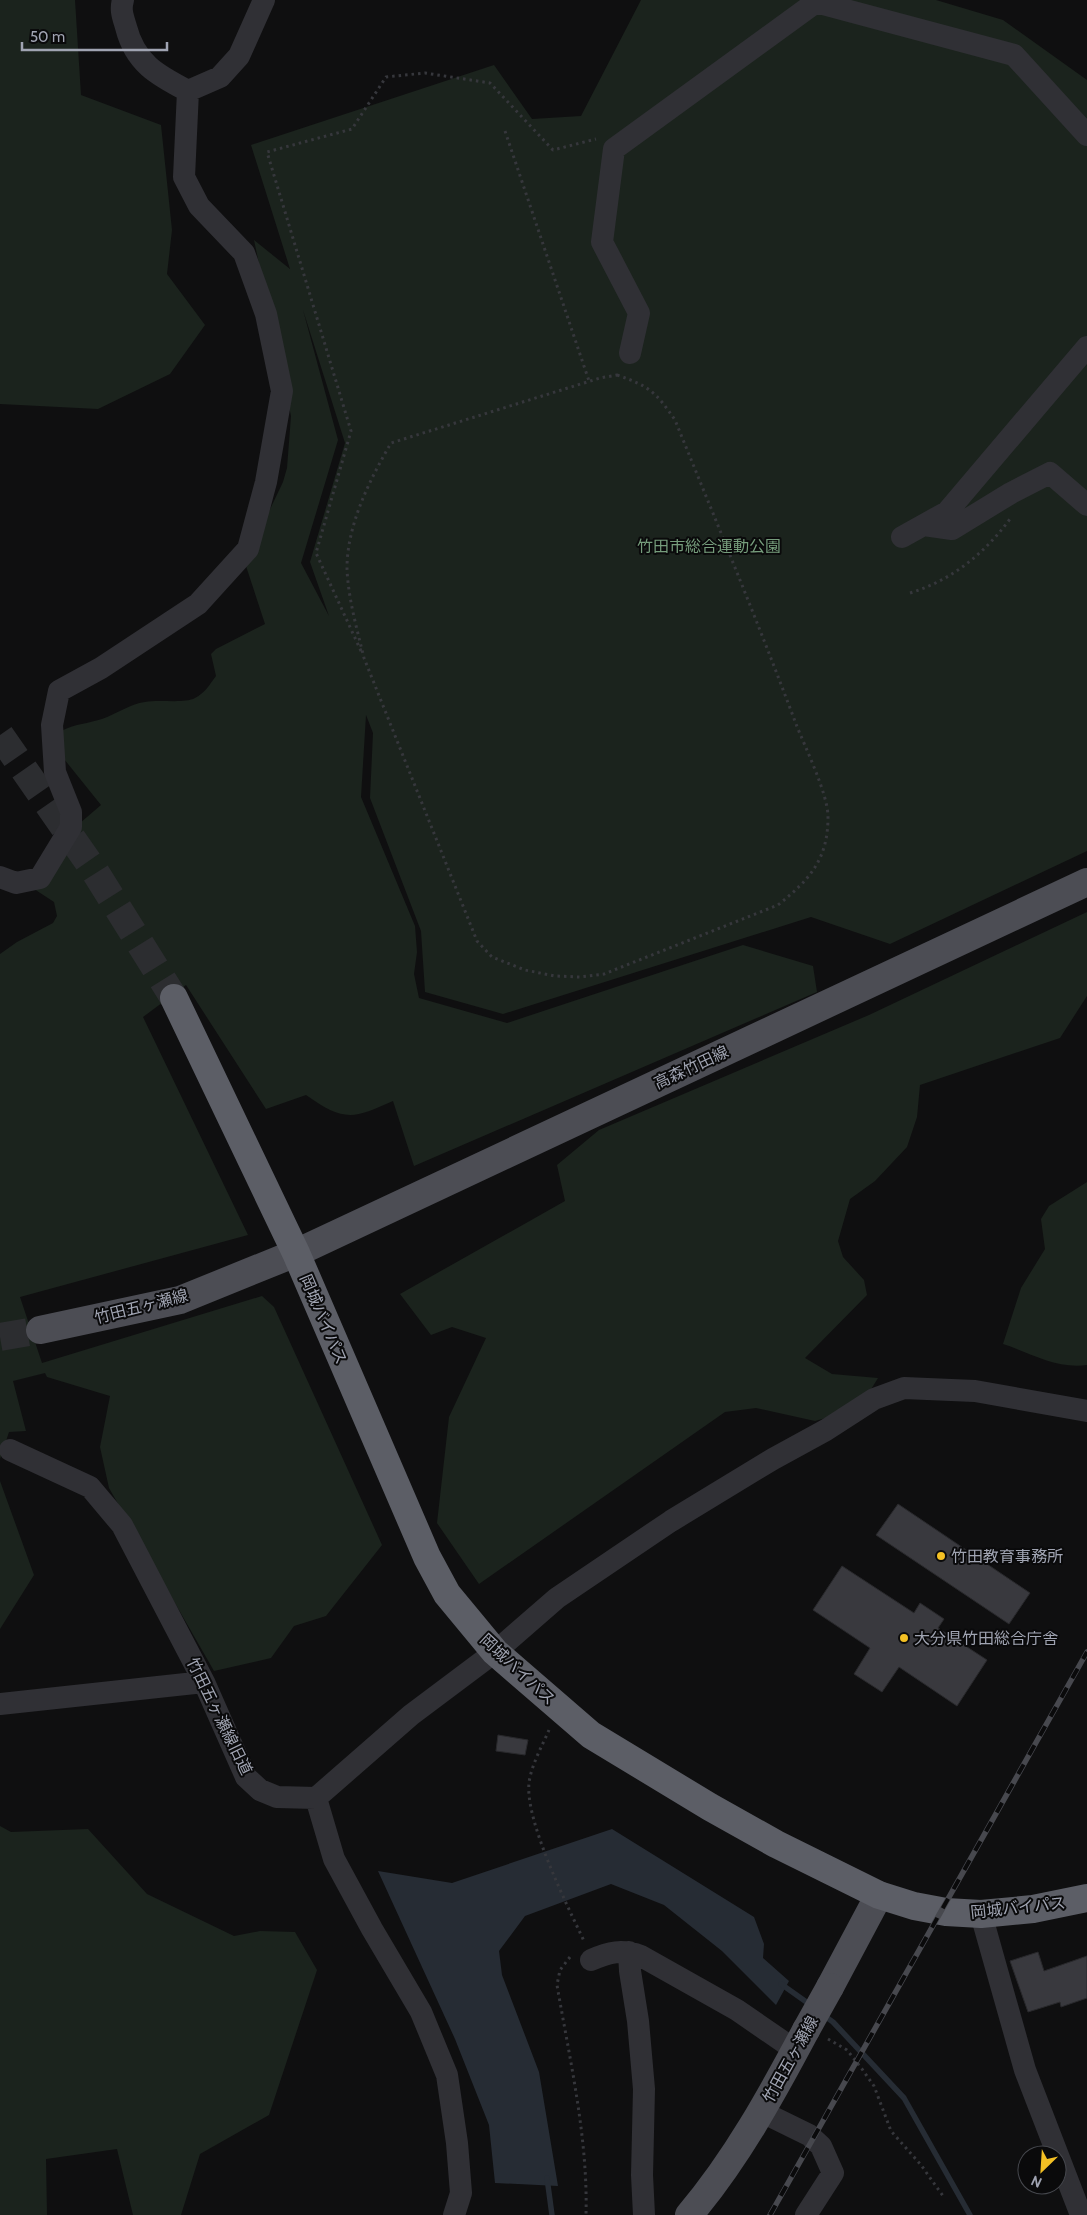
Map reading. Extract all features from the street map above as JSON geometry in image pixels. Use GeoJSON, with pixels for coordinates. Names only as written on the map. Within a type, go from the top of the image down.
{"type":"FeatureCollection","features":[{"type":"Feature","properties":{"kind":"highway","name":"岡城バイパス"},"geometry":{"type":"LineString","coordinates":[[174,998],[296,1252],[428,1557],[447,1594],[495,1652],[591,1734],[776,1844],[879,1895],[914,1906],[946,1912],[981,1914],[1034,1909],[1087,1898]]}},
{"type":"Feature","properties":{"kind":"main road","name":"高森竹田線"},"geometry":{"type":"LineString","coordinates":[[296,1252],[1087,882]]}},
{"type":"Feature","properties":{"kind":"main road","name":"竹田五ヶ瀬線"},"geometry":{"type":"LineString","coordinates":[[40,1330],[180,1300],[296,1252]]}},
{"type":"Feature","properties":{"kind":"main road","name":"竹田五ヶ瀬線"},"geometry":{"type":"LineString","coordinates":[[689,2215],[711,2187],[808,2038],[830,1987],[879,1895]]}},
{"type":"Feature","properties":{"kind":"street"},"geometry":{"type":"LineString","coordinates":[[123,0],[121,8],[130,44],[158,75],[188,91]]}},
{"type":"Feature","properties":{"kind":"street"},"geometry":{"type":"LineString","coordinates":[[188,91],[220,77],[239,56],[264,0]]}},
{"type":"Feature","properties":{"kind":"street"},"geometry":{"type":"LineString","coordinates":[[630,353],[639,313],[602,242],[614,149],[816,2],[1014,55],[1087,135]]}},
{"type":"Feature","properties":{"kind":"street"},"geometry":{"type":"LineString","coordinates":[[0,877],[16,883],[40,878],[70,827],[71,812],[55,772],[52,724],[59,691],[101,668],[198,604],[248,549],[266,482],[282,391],[266,314],[244,253],[199,206],[184,177],[188,91]]}},
{"type":"Feature","properties":{"kind":"street"},"geometry":{"type":"LineString","coordinates":[[902,538],[947,512],[1087,347]]}},
{"type":"Feature","properties":{"kind":"street"},"geometry":{"type":"LineString","coordinates":[[924,525],[952,529],[1011,493],[1050,473],[1087,505]]}},
{"type":"Feature","properties":{"kind":"street"},"geometry":{"type":"LineString","coordinates":[[454,2215],[461,2193],[457,2143],[447,2075],[421,2012],[372,1929],[334,1859],[316,1798],[411,1716],[495,1652],[557,1598],[671,1521],[773,1459],[826,1430],[874,1399],[904,1388],[975,1392],[1087,1411]]}},
{"type":"Feature","properties":{"kind":"street","name":"竹田五ヶ瀬線旧道"},"geometry":{"type":"LineString","coordinates":[[10,1450],[90,1487],[122,1525],[204,1682],[246,1777],[260,1790],[277,1798],[316,1798]]}},
{"type":"Feature","properties":{"kind":"street"},"geometry":{"type":"LineString","coordinates":[[0,1704],[204,1682]]}},
{"type":"Feature","properties":{"kind":"street"},"geometry":{"type":"LineString","coordinates":[[981,1914],[1025,2070],[1081,2215]]}},
{"type":"Feature","properties":{"kind":"street"},"geometry":{"type":"LineString","coordinates":[[629,1952],[644,2090],[642,2175],[644,2215]]}},
{"type":"Feature","properties":{"kind":"street"},"geometry":{"type":"LineString","coordinates":[[583,1954],[629,1952],[641,1956],[737,2010],[808,2038]]}},
{"type":"Feature","properties":{"kind":"street"},"geometry":{"type":"LineString","coordinates":[[760,2111],[809,2135],[821,2146],[833,2173],[806,2215]]}},
{"type":"Feature","properties":{"kind":"path"},"geometry":{"type":"LineString","coordinates":[[364,658],[353,610],[347,567],[354,519],[375,470],[391,443],[589,381],[617,375],[632,380],[650,389],[660,398],[675,420],[768,650],[822,792],[828,816],[825,843],[815,870],[800,888],[778,906],[604,974],[580,977],[555,976],[526,970],[492,956],[477,941],[364,658],[316,553],[351,431],[267,152],[352,129],[386,77],[425,73],[490,83],[553,150],[606,136],[614,149]]}},
{"type":"Feature","properties":{"kind":"path"},"geometry":{"type":"LineString","coordinates":[[505,131],[589,381]]}},
{"type":"Feature","properties":{"kind":"path"},"geometry":{"type":"LineString","coordinates":[[910,593],[927,588],[961,570],[988,546],[1014,514]]}},
{"type":"Feature","properties":{"kind":"path"},"geometry":{"type":"LineString","coordinates":[[549,1729],[529,1782],[530,1808],[542,1844],[574,1920],[583,1954],[560,1970],[557,1985],[578,2104],[586,2188],[586,2215]]}},
{"type":"Feature","properties":{"kind":"path"},"geometry":{"type":"LineString","coordinates":[[808,2038],[847,2050],[874,2086],[891,2131],[921,2165],[943,2196]]}},
{"type":"Feature","properties":{"kind":"green space"},"geometry":{"type":"Polygon","coordinates":[[[0,0],[75,0],[81,95],[161,125],[172,230],[167,274],[205,325],[170,374],[98,409],[0,404],[0,0]]]}},
{"type":"Feature","properties":{"kind":"green space","name":"竹田市総合運動公園"},"geometry":{"type":"Polygon","coordinates":[[[641,0],[936,0],[1003,20],[1087,80],[1087,851],[890,944],[811,917],[503,1014],[425,992],[421,931],[370,798],[373,733],[366,715],[361,797],[415,926],[417,952],[414,974],[419,998],[507,1023],[743,945],[813,966],[817,992],[414,1166],[393,1101],[368,1111],[349,1115],[330,1110],[306,1095],[266,1109],[186,985],[143,1017],[248,1235],[20,1297],[42,1363],[262,1296],[274,1307],[382,1545],[326,1616],[294,1626],[271,1658],[214,1671],[109,1488],[100,1447],[110,1396],[47,1377],[45,1373],[13,1381],[26,1431],[9,1432],[0,1459],[0,954],[17,942],[53,923],[57,916],[54,902],[28,885],[66,835],[101,805],[60,754],[61,731],[72,726],[102,719],[139,703],[185,701],[199,696],[216,676],[211,654],[216,649],[265,624],[246,566],[253,545],[283,482],[287,468],[291,416],[254,240],[290,269],[251,145],[494,65],[532,119],[581,116],[641,0]],[[303,310],[338,440],[301,563],[329,616],[310,562],[345,443],[303,310]]]}},
{"type":"Feature","properties":{"kind":"green space"},"geometry":{"type":"Polygon","coordinates":[[[1087,912],[1087,996],[1060,1038],[920,1085],[917,1117],[907,1147],[875,1181],[850,1199],[838,1241],[843,1257],[864,1280],[867,1295],[805,1358],[832,1374],[878,1378],[870,1391],[829,1417],[815,1421],[756,1408],[725,1412],[479,1584],[437,1523],[449,1417],[486,1338],[452,1327],[431,1335],[400,1294],[565,1201],[557,1165],[599,1130],[869,1015],[1087,912]]]}},
{"type":"Feature","properties":{"kind":"green space"},"geometry":{"type":"Polygon","coordinates":[[[1087,1182],[1087,1365],[1076,1366],[1044,1359],[1003,1344],[1021,1288],[1045,1249],[1041,1219],[1049,1206],[1087,1182]]]}},
{"type":"Feature","properties":{"kind":"green space"},"geometry":{"type":"Polygon","coordinates":[[[0,1481],[34,1575],[0,1629],[0,1481]]]}},
{"type":"Feature","properties":{"kind":"green space"},"geometry":{"type":"Polygon","coordinates":[[[0,1826],[11,1832],[88,1829],[147,1894],[234,1936],[260,1931],[295,1932],[317,1970],[269,2115],[200,2154],[181,2215],[133,2215],[117,2149],[46,2159],[47,2215],[0,2215],[0,1826]]]}},
{"type":"Feature","properties":{"kind":"shaded area"},"geometry":{"type":"Polygon","coordinates":[[[612,1829],[754,1917],[764,1944],[763,1958],[789,1981],[776,2005],[722,1951],[664,1905],[611,1884],[525,1916],[499,1951],[502,1975],[539,2072],[558,2186],[495,2183],[489,2125],[455,2039],[378,1871],[452,1883],[612,1829]]]}},
{"type":"Feature","properties":{"kind":"building","name":"竹田教育事務所"},"geometry":{"type":"Polygon","coordinates":[[[898,1504],[1030,1593],[1009,1624],[876,1535],[898,1504]]]}},
{"type":"Feature","properties":{"kind":"building","name":"大分県竹田総合庁舎"},"geometry":{"type":"Polygon","coordinates":[[[842,1566],[914,1613],[920,1603],[944,1619],[938,1628],[987,1660],[957,1706],[899,1667],[882,1692],[854,1674],[870,1648],[813,1610],[842,1566]]]}},
{"type":"Feature","properties":{"kind":"building"},"geometry":{"type":"Polygon","coordinates":[[[498,1735],[528,1740],[525,1755],[496,1751],[498,1735]]]}},
{"type":"Feature","properties":{"kind":"building"},"geometry":{"type":"Polygon","coordinates":[[[1038,1952],[1044,1971],[1087,1956],[1087,1998],[1061,2007],[1060,2002],[1028,2012],[1010,1961],[1038,1952]]]}},
{"type":"Feature","properties":{"kind":"waterway"},"geometry":{"type":"LineString","coordinates":[[781,1984],[812,2006]]}},
{"type":"Feature","properties":{"kind":"waterway"},"geometry":{"type":"LineString","coordinates":[[823,2015],[833,2022],[904,2098],[970,2215]]}},
{"type":"Feature","properties":{"kind":"waterway"},"geometry":{"type":"LineString","coordinates":[[547,2178],[552,2215]]}},
{"type":"Feature","properties":{"kind":"tunnel"},"geometry":{"type":"LineString","coordinates":[[0,735],[94,870],[174,998]]}},
{"type":"Feature","properties":{"kind":"tunnel"},"geometry":{"type":"LineString","coordinates":[[0,1337],[40,1330]]}},
{"type":"Feature","properties":{"kind":"railway"},"geometry":{"type":"LineString","coordinates":[[770,2215],[1087,1652]]}},
{"type":"Feature","properties":{"kind":"place","name":"竹田教育事務所"},"geometry":{"type":"Point","coordinates":[941,1556]}},
{"type":"Feature","properties":{"kind":"place","name":"大分県竹田総合庁舎"},"geometry":{"type":"Point","coordinates":[904,1638]}}]}
